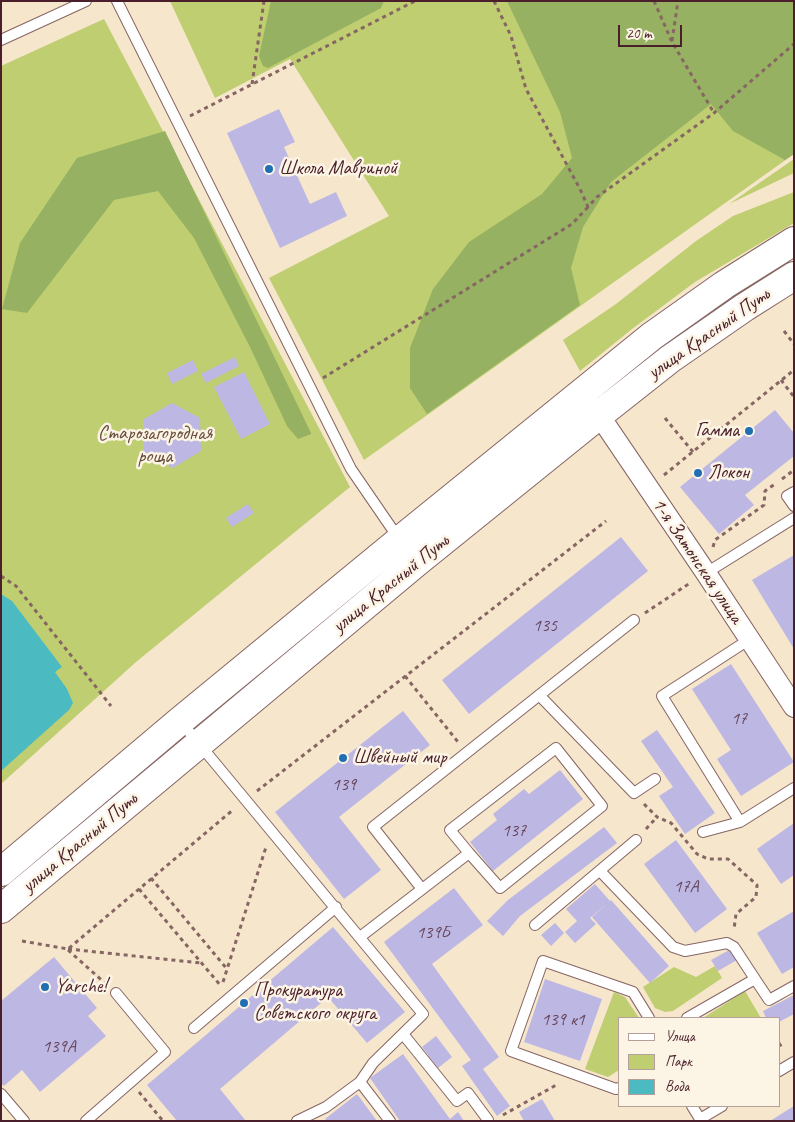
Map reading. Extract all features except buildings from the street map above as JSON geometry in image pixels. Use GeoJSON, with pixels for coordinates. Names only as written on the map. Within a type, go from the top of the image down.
{"type":"FeatureCollection","features":[{"type":"Feature","properties":{"kind":"main road","name":"улица Красный Путь"},"geometry":{"type":"LineString","coordinates":[[1,909],[198,743],[583,391],[652,336],[724,286],[794,241]]}},
{"type":"Feature","properties":{"kind":"main road","name":"улица Красный Путь"},"geometry":{"type":"LineString","coordinates":[[1,872],[180,721],[408,551],[599,416],[670,359],[794,276]]}},
{"type":"Feature","properties":{"kind":"main road"},"geometry":{"type":"LineString","coordinates":[[583,391],[599,416]]}},
{"type":"Feature","properties":{"kind":"street","name":"1-я Затонская улица"},"geometry":{"type":"LineString","coordinates":[[599,416],[794,707]]}},
{"type":"Feature","properties":{"kind":"lane"},"geometry":{"type":"LineString","coordinates":[[1,40],[86,1]]}},
{"type":"Feature","properties":{"kind":"lane"},"geometry":{"type":"LineString","coordinates":[[117,1],[351,470],[408,551]]}},
{"type":"Feature","properties":{"kind":"lane"},"geometry":{"type":"LineString","coordinates":[[794,492],[787,496],[794,506]]}},
{"type":"Feature","properties":{"kind":"lane"},"geometry":{"type":"LineString","coordinates":[[706,573],[794,518]]}},
{"type":"Feature","properties":{"kind":"lane"},"geometry":{"type":"LineString","coordinates":[[422,889],[373,827],[634,620]]}},
{"type":"Feature","properties":{"kind":"lane"},"geometry":{"type":"LineString","coordinates":[[740,822],[662,696],[750,640]]}},
{"type":"Feature","properties":{"kind":"lane"},"geometry":{"type":"LineString","coordinates":[[540,695],[634,793],[655,779]]}},
{"type":"Feature","properties":{"kind":"lane"},"geometry":{"type":"LineString","coordinates":[[180,721],[423,1014],[373,1063],[360,1082],[326,1108],[296,1121]]}},
{"type":"Feature","properties":{"kind":"lane"},"geometry":{"type":"LineString","coordinates":[[556,748],[602,806],[500,888],[469,853],[450,830],[556,748]]}},
{"type":"Feature","properties":{"kind":"lane"},"geometry":{"type":"LineString","coordinates":[[703,832],[740,822],[794,788]]}},
{"type":"Feature","properties":{"kind":"lane"},"geometry":{"type":"LineString","coordinates":[[535,924],[636,840]]}},
{"type":"Feature","properties":{"kind":"lane"},"geometry":{"type":"LineString","coordinates":[[360,937],[469,853]]}},
{"type":"Feature","properties":{"kind":"lane"},"geometry":{"type":"LineString","coordinates":[[600,871],[673,947],[685,951],[727,943],[734,946],[769,1000],[794,986]]}},
{"type":"Feature","properties":{"kind":"lane"},"geometry":{"type":"LineString","coordinates":[[194,1028],[336,907]]}},
{"type":"Feature","properties":{"kind":"lane"},"geometry":{"type":"LineString","coordinates":[[618,1088],[511,1051],[543,962],[633,992],[648,1017]]}},
{"type":"Feature","properties":{"kind":"lane"},"geometry":{"type":"LineString","coordinates":[[689,1017],[755,979]]}},
{"type":"Feature","properties":{"kind":"lane"},"geometry":{"type":"LineString","coordinates":[[86,1121],[166,1052],[116,993]]}},
{"type":"Feature","properties":{"kind":"lane"},"geometry":{"type":"LineString","coordinates":[[403,1034],[457,1101],[468,1093],[488,1120]]}},
{"type":"Feature","properties":{"kind":"lane"},"geometry":{"type":"LineString","coordinates":[[780,1070],[794,1062]]}},
{"type":"Feature","properties":{"kind":"lane"},"geometry":{"type":"LineString","coordinates":[[360,1082],[390,1121]]}},
{"type":"Feature","properties":{"kind":"lane"},"geometry":{"type":"LineString","coordinates":[[1,1094],[24,1121]]}},
{"type":"Feature","properties":{"kind":"lane"},"geometry":{"type":"LineString","coordinates":[[693,1107],[700,1119],[720,1107]]}},
{"type":"Feature","properties":{"kind":"path"},"geometry":{"type":"LineString","coordinates":[[252,84],[264,1]]}},
{"type":"Feature","properties":{"kind":"path"},"geometry":{"type":"LineString","coordinates":[[178,122],[414,1]]}},
{"type":"Feature","properties":{"kind":"path"},"geometry":{"type":"LineString","coordinates":[[494,1],[510,36],[526,89],[588,207]]}},
{"type":"Feature","properties":{"kind":"path"},"geometry":{"type":"LineString","coordinates":[[654,1],[672,42],[714,113]]}},
{"type":"Feature","properties":{"kind":"path"},"geometry":{"type":"LineString","coordinates":[[672,42],[678,1]]}},
{"type":"Feature","properties":{"kind":"path"},"geometry":{"type":"LineString","coordinates":[[309,386],[572,224],[597,197],[714,113],[794,44]]}},
{"type":"Feature","properties":{"kind":"path"},"geometry":{"type":"LineString","coordinates":[[784,331],[794,344]]}},
{"type":"Feature","properties":{"kind":"path"},"geometry":{"type":"LineString","coordinates":[[662,477],[794,370]]}},
{"type":"Feature","properties":{"kind":"path"},"geometry":{"type":"LineString","coordinates":[[781,380],[794,397]]}},
{"type":"Feature","properties":{"kind":"path"},"geometry":{"type":"LineString","coordinates":[[665,418],[693,452]]}},
{"type":"Feature","properties":{"kind":"path"},"geometry":{"type":"LineString","coordinates":[[634,620],[706,573],[715,540],[764,504],[765,491],[794,470]]}},
{"type":"Feature","properties":{"kind":"path"},"geometry":{"type":"LineString","coordinates":[[68,949],[246,799],[606,521]]}},
{"type":"Feature","properties":{"kind":"path"},"geometry":{"type":"LineString","coordinates":[[1,576],[16,586],[111,706]]}},
{"type":"Feature","properties":{"kind":"path"},"geometry":{"type":"LineString","coordinates":[[405,676],[466,753]]}},
{"type":"Feature","properties":{"kind":"path"},"geometry":{"type":"LineString","coordinates":[[634,793],[657,816],[671,823],[697,854],[708,859],[728,859],[757,885],[756,897],[736,914],[734,928],[747,966]]}},
{"type":"Feature","properties":{"kind":"path"},"geometry":{"type":"LineString","coordinates":[[222,987],[271,830]]}},
{"type":"Feature","properties":{"kind":"path"},"geometry":{"type":"LineString","coordinates":[[151,878],[227,968]]}},
{"type":"Feature","properties":{"kind":"path"},"geometry":{"type":"LineString","coordinates":[[139,889],[230,997]]}},
{"type":"Feature","properties":{"kind":"path"},"geometry":{"type":"LineString","coordinates":[[22,941],[68,949],[201,963]]}},
{"type":"Feature","properties":{"kind":"path"},"geometry":{"type":"LineString","coordinates":[[68,949],[116,993]]}},
{"type":"Feature","properties":{"kind":"path"},"geometry":{"type":"LineString","coordinates":[[502,1116],[575,1074]]}},
{"type":"Feature","properties":{"kind":"path"},"geometry":{"type":"LineString","coordinates":[[131,1082],[163,1121]]}},
{"type":"Feature","properties":{"kind":"green space"},"geometry":{"type":"Polygon","coordinates":[[[170,1],[794,1],[794,154],[364,460],[269,278],[389,216],[290,59],[215,98],[170,1]]]}},
{"type":"Feature","properties":{"kind":"green space"},"geometry":{"type":"Polygon","coordinates":[[[271,1],[384,1],[381,8],[268,68],[263,66],[259,56],[271,1]]]}},
{"type":"Feature","properties":{"kind":"green space"},"geometry":{"type":"Polygon","coordinates":[[[507,1],[794,1],[794,154],[785,160],[733,131],[711,104],[611,182],[583,227],[571,268],[580,305],[427,414],[410,388],[410,348],[433,289],[469,242],[542,194],[572,158],[560,112],[507,1]]]}},
{"type":"Feature","properties":{"kind":"green space","name":"Старозагородная роща"},"geometry":{"type":"Polygon","coordinates":[[[104,19],[350,487],[136,662],[1,784],[1,66],[104,19]]]}},
{"type":"Feature","properties":{"kind":"green space"},"geometry":{"type":"Polygon","coordinates":[[[165,131],[311,434],[298,439],[287,426],[250,347],[194,238],[158,191],[114,200],[27,313],[2,309],[20,243],[77,158],[165,131]]]}},
{"type":"Feature","properties":{"kind":"green space"},"geometry":{"type":"Polygon","coordinates":[[[794,159],[794,173],[729,204],[794,159]]]}},
{"type":"Feature","properties":{"kind":"green space"},"geometry":{"type":"Polygon","coordinates":[[[794,192],[794,223],[695,282],[580,371],[563,340],[616,304],[696,241],[733,216],[794,192]]]}},
{"type":"Feature","properties":{"kind":"green space"},"geometry":{"type":"Polygon","coordinates":[[[715,966],[722,978],[673,1011],[665,1012],[655,1008],[643,987],[674,967],[696,977],[715,966]]]}},
{"type":"Feature","properties":{"kind":"green space"},"geometry":{"type":"Polygon","coordinates":[[[745,991],[760,1017],[705,1017],[745,991]]]}},
{"type":"Feature","properties":{"kind":"green space"},"geometry":{"type":"Polygon","coordinates":[[[614,992],[625,997],[638,1017],[618,1017],[618,1071],[608,1077],[585,1069],[614,992]]]}},
{"type":"Feature","properties":{"kind":"water"},"geometry":{"type":"Polygon","coordinates":[[[1,594],[12,601],[62,667],[55,672],[67,689],[73,703],[69,710],[1,771],[1,594]]]}},
{"type":"Feature","properties":{"kind":"place","name":"Школа Мавриной"},"geometry":{"type":"Point","coordinates":[269,169]}},
{"type":"Feature","properties":{"kind":"place","name":"Гамма"},"geometry":{"type":"Point","coordinates":[749,431]}},
{"type":"Feature","properties":{"kind":"place","name":"Локон"},"geometry":{"type":"Point","coordinates":[698,473]}},
{"type":"Feature","properties":{"kind":"place","name":"Швейный мир"},"geometry":{"type":"Point","coordinates":[343,758]}},
{"type":"Feature","properties":{"kind":"place","name":"Yarche!"},"geometry":{"type":"Point","coordinates":[45,987]}},
{"type":"Feature","properties":{"kind":"place","name":"Прокуратура Советского округа"},"geometry":{"type":"Point","coordinates":[244,1003]}}]}
